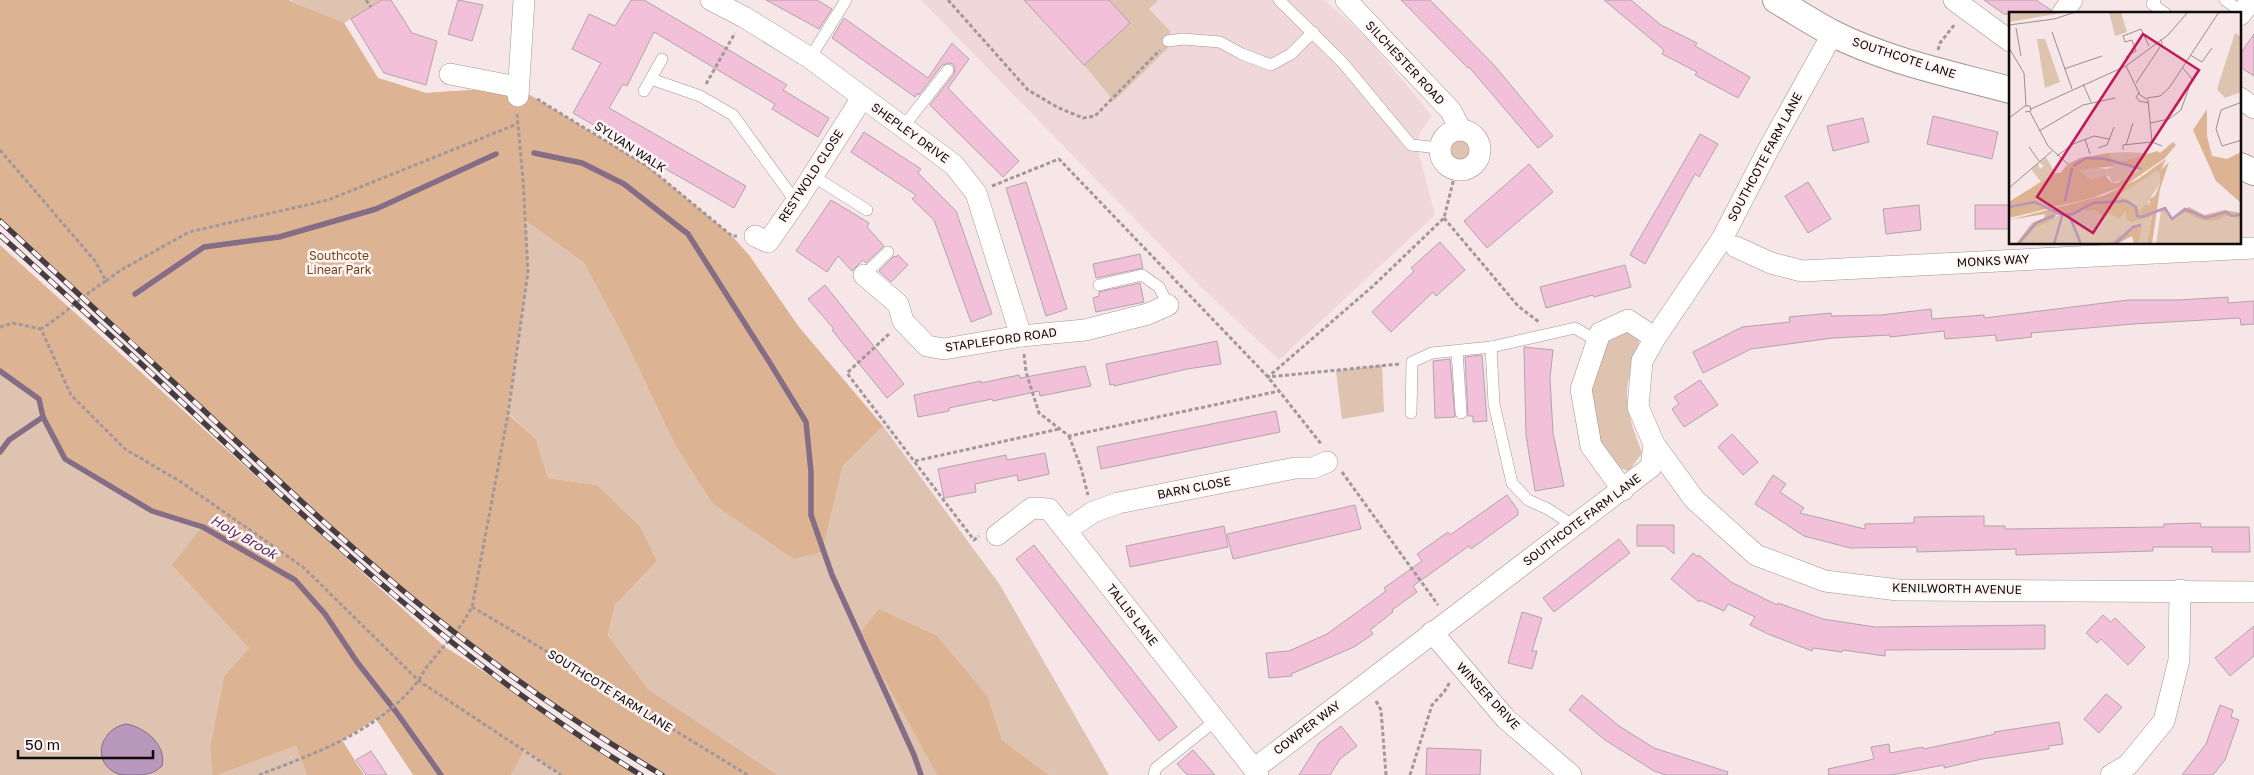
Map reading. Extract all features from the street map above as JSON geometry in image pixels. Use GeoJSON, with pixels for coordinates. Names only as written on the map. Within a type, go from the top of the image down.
{"type":"FeatureCollection","features":[{"type":"Feature","properties":{"kind":"street"},"geometry":{"type":"LineString","coordinates":[[450,74],[518,91],[524,0]]}},
{"type":"Feature","properties":{"kind":"street","name":"SHEPLEY DRIVE"},"geometry":{"type":"LineString","coordinates":[[711,0],[744,17],[810,58],[954,165],[976,193],[1022,336]]}},
{"type":"Feature","properties":{"kind":"street","name":"SILCHESTER ROAD"},"geometry":{"type":"LineString","coordinates":[[1346,0],[1451,112],[1460,129],[1467,130],[1478,138],[1481,151],[1476,163],[1471,168],[1456,170]]}},
{"type":"Feature","properties":{"kind":"street","name":"SOUTHCOTE LANE"},"geometry":{"type":"LineString","coordinates":[[1776,0],[1833,33],[1870,49],[2009,90]]}},
{"type":"Feature","properties":{"kind":"street"},"geometry":{"type":"LineString","coordinates":[[1954,0],[2009,40]]}},
{"type":"Feature","properties":{"kind":"street"},"geometry":{"type":"LineString","coordinates":[[2063,12],[2072,0]]}},
{"type":"Feature","properties":{"kind":"street","name":"SOUTHCOTE FARM LANE"},"geometry":{"type":"LineString","coordinates":[[1366,683],[1623,490],[1651,466],[1654,444],[1638,408],[1642,361],[1654,338],[1722,239],[1768,150],[1833,33]]}},
{"type":"Feature","properties":{"kind":"street","name":"RESTWOLD CLOSE"},"geometry":{"type":"LineString","coordinates":[[755,236],[768,242],[813,176],[862,98]]}},
{"type":"Feature","properties":{"kind":"street"},"geometry":{"type":"LineString","coordinates":[[2242,99],[2254,108]]}},
{"type":"Feature","properties":{"kind":"street"},"geometry":{"type":"LineString","coordinates":[[1456,170],[1442,159],[1440,148],[1443,139],[1448,134],[1460,129]]}},
{"type":"Feature","properties":{"kind":"street"},"geometry":{"type":"LineString","coordinates":[[2242,167],[2254,172]]}},
{"type":"Feature","properties":{"kind":"street","name":"MONKS WAY"},"geometry":{"type":"LineString","coordinates":[[1736,247],[1771,263],[1802,271],[2254,248]]}},
{"type":"Feature","properties":{"kind":"street","name":"STAPLEFORD ROAD"},"geometry":{"type":"LineString","coordinates":[[864,276],[898,304],[903,321],[927,346],[944,349],[1022,336],[1085,330],[1148,314],[1168,305]]}},
{"type":"Feature","properties":{"kind":"street"},"geometry":{"type":"LineString","coordinates":[[1623,490],[1591,446],[1581,389],[1600,333],[1628,320],[1654,338]]}},
{"type":"Feature","properties":{"kind":"street","name":"KENILWORTH AVENUE"},"geometry":{"type":"LineString","coordinates":[[1654,444],[1694,499],[1756,555],[1825,580],[1898,590],[2180,590],[2254,592]]}},
{"type":"Feature","properties":{"kind":"street","name":"BARN CLOSE"},"geometry":{"type":"LineString","coordinates":[[1067,530],[1093,512],[1118,503],[1295,468],[1313,468],[1332,464]]}},
{"type":"Feature","properties":{"kind":"street","name":"TALLIS LANE"},"geometry":{"type":"LineString","coordinates":[[997,535],[1032,508],[1049,509],[1256,772]]}},
{"type":"Feature","properties":{"kind":"street"},"geometry":{"type":"LineString","coordinates":[[2110,775],[2128,765],[2164,721],[2179,660],[2180,590]]}},
{"type":"Feature","properties":{"kind":"street","name":"WINSER DRIVE"},"geometry":{"type":"LineString","coordinates":[[1432,632],[1506,719],[1571,775]]}},
{"type":"Feature","properties":{"kind":"street","name":"COWPER WAY"},"geometry":{"type":"LineString","coordinates":[[1256,772],[1366,683]]}},
{"type":"Feature","properties":{"kind":"lane"},"geometry":{"type":"LineString","coordinates":[[810,58],[846,0]]}},
{"type":"Feature","properties":{"kind":"lane"},"geometry":{"type":"LineString","coordinates":[[1279,0],[1343,63],[1411,145],[1440,148]]}},
{"type":"Feature","properties":{"kind":"lane"},"geometry":{"type":"LineString","coordinates":[[2154,0],[2152,4],[2163,12]]}},
{"type":"Feature","properties":{"kind":"lane"},"geometry":{"type":"LineString","coordinates":[[1168,41],[1184,39],[1220,42],[1242,54],[1271,65],[1291,54],[1312,32]]}},
{"type":"Feature","properties":{"kind":"lane"},"geometry":{"type":"LineString","coordinates":[[644,90],[662,59]]}},
{"type":"Feature","properties":{"kind":"lane"},"geometry":{"type":"LineString","coordinates":[[903,127],[948,70]]}},
{"type":"Feature","properties":{"kind":"lane"},"geometry":{"type":"LineString","coordinates":[[651,79],[700,96],[733,115],[796,202]]}},
{"type":"Feature","properties":{"kind":"lane"},"geometry":{"type":"LineString","coordinates":[[813,176],[867,210]]}},
{"type":"Feature","properties":{"kind":"lane"},"geometry":{"type":"LineString","coordinates":[[864,276],[888,252]]}},
{"type":"Feature","properties":{"kind":"lane"},"geometry":{"type":"LineString","coordinates":[[1099,285],[1142,275],[1159,287],[1168,305]]}},
{"type":"Feature","properties":{"kind":"lane"},"geometry":{"type":"LineString","coordinates":[[1411,413],[1412,362],[1432,353],[1491,347],[1575,328],[1597,341]]}},
{"type":"Feature","properties":{"kind":"lane"},"geometry":{"type":"LineString","coordinates":[[1491,347],[1494,404],[1512,483],[1528,500],[1548,509],[1574,526]]}},
{"type":"Feature","properties":{"kind":"lane"},"geometry":{"type":"LineString","coordinates":[[1457,350],[1461,413]]}},
{"type":"Feature","properties":{"kind":"lane"},"geometry":{"type":"LineString","coordinates":[[1154,775],[1156,768],[1215,721]]}},
{"type":"Feature","properties":{"kind":"path"},"geometry":{"type":"LineString","coordinates":[[366,0],[371,7]]}},
{"type":"Feature","properties":{"kind":"path"},"geometry":{"type":"LineString","coordinates":[[948,0],[1028,90],[1057,107],[1083,118],[1095,116],[1168,41]]}},
{"type":"Feature","properties":{"kind":"path"},"geometry":{"type":"LineString","coordinates":[[700,96],[744,17]]}},
{"type":"Feature","properties":{"kind":"path"},"geometry":{"type":"LineString","coordinates":[[1940,43],[1949,32]]}},
{"type":"Feature","properties":{"kind":"path"},"geometry":{"type":"LineString","coordinates":[[259,775],[333,746],[381,716],[418,681],[426,668],[461,627],[472,607],[508,414],[528,272],[523,180],[517,124],[518,91]]}},
{"type":"Feature","properties":{"kind":"path","name":"SYLVAN WALK"},"geometry":{"type":"LineString","coordinates":[[518,91],[647,166],[732,236],[755,236]]}},
{"type":"Feature","properties":{"kind":"path"},"geometry":{"type":"LineString","coordinates":[[0,327],[13,323],[42,329],[63,315],[86,293],[121,270],[189,232],[328,200],[517,124]]}},
{"type":"Feature","properties":{"kind":"path"},"geometry":{"type":"LineString","coordinates":[[0,150],[95,261],[106,281]]}},
{"type":"Feature","properties":{"kind":"path"},"geometry":{"type":"LineString","coordinates":[[1412,362],[1268,376],[1374,286],[1444,218],[1456,170]]}},
{"type":"Feature","properties":{"kind":"path"},"geometry":{"type":"LineString","coordinates":[[1444,218],[1518,306],[1540,322]]}},
{"type":"Feature","properties":{"kind":"path"},"geometry":{"type":"LineString","coordinates":[[903,321],[847,373],[974,540],[990,528],[997,535]]}},
{"type":"Feature","properties":{"kind":"path"},"geometry":{"type":"LineString","coordinates":[[42,329],[70,395],[126,449],[181,482],[303,567],[418,681],[561,775]]}},
{"type":"Feature","properties":{"kind":"path"},"geometry":{"type":"LineString","coordinates":[[1022,336],[1026,372],[1039,413],[1070,436],[1093,512]]}},
{"type":"Feature","properties":{"kind":"path"},"geometry":{"type":"LineString","coordinates":[[1070,436],[1279,391]]}},
{"type":"Feature","properties":{"kind":"path"},"geometry":{"type":"LineString","coordinates":[[915,461],[1059,428]]}},
{"type":"Feature","properties":{"kind":"path"},"geometry":{"type":"LineString","coordinates":[[1332,464],[1449,620]]}},
{"type":"Feature","properties":{"kind":"path","name":"SOUTHCOTE FARM LANE"},"geometry":{"type":"LineString","coordinates":[[472,607],[748,775]]}},
{"type":"Feature","properties":{"kind":"path"},"geometry":{"type":"LineString","coordinates":[[1410,775],[1432,705],[1444,692],[1459,666]]}},
{"type":"Feature","properties":{"kind":"path"},"geometry":{"type":"LineString","coordinates":[[1366,683],[1381,710],[1386,775]]}},
{"type":"Feature","properties":{"kind":"shaded area"},"geometry":{"type":"Polygon","coordinates":[[[921,0],[1325,0],[1368,39],[1432,116],[1419,134],[1418,150],[1435,215],[1279,360],[1204,290],[921,0]]]}},
{"type":"Feature","properties":{"kind":"shaded area"},"geometry":{"type":"Polygon","coordinates":[[[126,724],[147,733],[158,744],[163,758],[162,766],[159,769],[146,774],[122,775],[109,769],[102,755],[104,739],[117,727],[126,724]]]}},
{"type":"Feature","properties":{"kind":"green space"},"geometry":{"type":"Polygon","coordinates":[[[0,0],[288,0],[323,15],[290,0],[382,0],[344,23],[378,78],[426,93],[517,87],[526,221],[584,263],[625,340],[675,445],[712,503],[822,552],[843,466],[883,426],[1000,585],[1109,775],[1049,775],[1002,740],[988,697],[861,632],[880,672],[937,775],[778,775],[648,689],[608,637],[615,605],[657,561],[640,526],[597,485],[548,478],[536,439],[509,414],[472,607],[0,0]]]}},
{"type":"Feature","properties":{"kind":"green space","name":"Southcote Linear Park"},"geometry":{"type":"Polygon","coordinates":[[[0,0],[288,0],[344,23],[378,78],[426,93],[517,87],[647,166],[732,236],[749,255],[799,327],[883,426],[843,466],[822,552],[794,559],[712,503],[675,445],[625,340],[584,263],[526,221],[528,272],[505,425],[508,414],[536,439],[548,478],[597,485],[640,526],[657,561],[615,605],[608,636],[648,689],[778,775],[662,775],[609,743],[536,694],[343,538],[0,221],[0,0]]]}},
{"type":"Feature","properties":{"kind":"green space"},"geometry":{"type":"Polygon","coordinates":[[[1109,0],[1158,0],[1149,9],[1170,31],[1169,47],[1114,101],[1084,65],[1130,23],[1109,0]]]}},
{"type":"Feature","properties":{"kind":"green space"},"geometry":{"type":"Polygon","coordinates":[[[1460,138],[1468,142],[1472,150],[1468,158],[1460,162],[1452,158],[1448,150],[1452,142],[1460,138]]]}},
{"type":"Feature","properties":{"kind":"green space"},"geometry":{"type":"Polygon","coordinates":[[[0,245],[445,647],[643,775],[561,775],[524,750],[511,775],[413,775],[376,719],[342,740],[364,775],[307,775],[296,746],[218,775],[212,775],[210,746],[224,676],[249,648],[172,565],[202,527],[152,511],[65,459],[43,417],[39,399],[0,371],[0,245]]]}},
{"type":"Feature","properties":{"kind":"green space"},"geometry":{"type":"Polygon","coordinates":[[[1628,327],[1639,338],[1639,345],[1628,381],[1627,397],[1631,421],[1642,453],[1629,471],[1613,466],[1593,425],[1590,388],[1610,335],[1628,327]]]}},
{"type":"Feature","properties":{"kind":"green space"},"geometry":{"type":"Polygon","coordinates":[[[1382,365],[1384,412],[1342,419],[1336,371],[1382,365]]]}},
{"type":"Feature","properties":{"kind":"green space"},"geometry":{"type":"Polygon","coordinates":[[[0,371],[39,399],[43,417],[152,511],[203,527],[173,565],[249,648],[224,676],[210,746],[212,775],[149,775],[161,748],[142,729],[105,736],[101,751],[114,771],[120,775],[0,775],[0,371]]]}},
{"type":"Feature","properties":{"kind":"green space"},"geometry":{"type":"Polygon","coordinates":[[[879,609],[937,636],[988,697],[1002,740],[1049,775],[937,775],[880,672],[861,632],[879,609]]]}},
{"type":"Feature","properties":{"kind":"green space"},"geometry":{"type":"Polygon","coordinates":[[[296,746],[307,775],[218,775],[296,746]]]}},
{"type":"Feature","properties":{"kind":"green space"},"geometry":{"type":"Polygon","coordinates":[[[523,750],[561,775],[511,775],[523,750]]]}},
{"type":"Feature","properties":{"kind":"building"},"geometry":{"type":"Polygon","coordinates":[[[382,0],[391,0],[412,33],[437,41],[426,85],[384,73],[351,19],[382,0]]]}},
{"type":"Feature","properties":{"kind":"building"},"geometry":{"type":"Polygon","coordinates":[[[458,0],[483,5],[472,41],[448,34],[458,0]]]}},
{"type":"Feature","properties":{"kind":"building"},"geometry":{"type":"Polygon","coordinates":[[[631,0],[644,0],[729,50],[787,85],[783,90],[829,118],[818,137],[772,109],[775,104],[654,32],[627,86],[623,84],[609,108],[746,186],[734,208],[615,140],[616,138],[573,113],[601,63],[572,49],[589,14],[615,26],[631,0]]]}},
{"type":"Feature","properties":{"kind":"building"},"geometry":{"type":"Polygon","coordinates":[[[766,0],[817,0],[832,9],[819,29],[766,0]]]}},
{"type":"Feature","properties":{"kind":"building"},"geometry":{"type":"Polygon","coordinates":[[[1024,0],[1109,0],[1130,23],[1084,65],[1024,0]]]}},
{"type":"Feature","properties":{"kind":"building"},"geometry":{"type":"Polygon","coordinates":[[[1401,0],[1430,0],[1494,65],[1553,136],[1538,148],[1469,67],[1401,0]]]}},
{"type":"Feature","properties":{"kind":"building"},"geometry":{"type":"Polygon","coordinates":[[[1604,0],[1631,0],[1661,25],[1697,43],[1695,46],[1750,77],[1738,98],[1695,75],[1697,72],[1662,54],[1664,50],[1604,0]]]}},
{"type":"Feature","properties":{"kind":"building"},"geometry":{"type":"Polygon","coordinates":[[[1984,0],[2036,0],[2051,10],[2050,12],[2009,12],[2009,14],[2004,14],[1984,0]]]}},
{"type":"Feature","properties":{"kind":"building"},"geometry":{"type":"Polygon","coordinates":[[[844,18],[928,78],[952,43],[969,59],[948,88],[1019,161],[1003,177],[930,105],[954,74],[955,68],[953,64],[942,65],[919,95],[918,93],[915,97],[832,38],[844,18]]]}},
{"type":"Feature","properties":{"kind":"building"},"geometry":{"type":"Polygon","coordinates":[[[2254,34],[2254,76],[2242,68],[2242,51],[2254,34]]]}},
{"type":"Feature","properties":{"kind":"building"},"geometry":{"type":"Polygon","coordinates":[[[1933,116],[1998,132],[1992,159],[1927,144],[1933,116]]]}},
{"type":"Feature","properties":{"kind":"building"},"geometry":{"type":"Polygon","coordinates":[[[1863,118],[1869,142],[1833,151],[1827,126],[1863,118]]]}},
{"type":"Feature","properties":{"kind":"building"},"geometry":{"type":"Polygon","coordinates":[[[864,132],[921,169],[918,173],[956,211],[992,314],[971,322],[934,220],[912,199],[916,195],[851,152],[864,132]]]}},
{"type":"Feature","properties":{"kind":"building"},"geometry":{"type":"Polygon","coordinates":[[[1700,134],[1718,144],[1699,177],[1695,174],[1645,264],[1630,255],[1700,134]]]}},
{"type":"Feature","properties":{"kind":"building"},"geometry":{"type":"Polygon","coordinates":[[[1529,164],[1553,192],[1487,248],[1464,221],[1529,164]]]}},
{"type":"Feature","properties":{"kind":"building"},"geometry":{"type":"Polygon","coordinates":[[[1026,182],[1067,309],[1046,316],[1006,188],[1026,182]]]}},
{"type":"Feature","properties":{"kind":"building"},"geometry":{"type":"Polygon","coordinates":[[[1808,182],[1831,219],[1808,233],[1785,196],[1808,182]]]}},
{"type":"Feature","properties":{"kind":"building"},"geometry":{"type":"Polygon","coordinates":[[[831,200],[869,223],[867,227],[884,246],[866,263],[863,260],[852,271],[838,256],[827,272],[796,251],[831,200]]]}},
{"type":"Feature","properties":{"kind":"building"},"geometry":{"type":"Polygon","coordinates":[[[1919,205],[1921,230],[1886,234],[1883,209],[1919,205]]]}},
{"type":"Feature","properties":{"kind":"building"},"geometry":{"type":"Polygon","coordinates":[[[1975,205],[2009,205],[2009,229],[1975,229],[1975,205]]]}},
{"type":"Feature","properties":{"kind":"building"},"geometry":{"type":"Polygon","coordinates":[[[1440,242],[1465,270],[1436,296],[1433,292],[1391,332],[1372,312],[1414,271],[1411,268],[1440,242]]]}},
{"type":"Feature","properties":{"kind":"building"},"geometry":{"type":"Polygon","coordinates":[[[1140,254],[1143,268],[1096,278],[1093,264],[1140,254]]]}},
{"type":"Feature","properties":{"kind":"building"},"geometry":{"type":"Polygon","coordinates":[[[898,255],[908,265],[891,282],[879,271],[894,256],[898,255]]]}},
{"type":"Feature","properties":{"kind":"building"},"geometry":{"type":"Polygon","coordinates":[[[1625,265],[1631,287],[1546,308],[1540,287],[1625,265]]]}},
{"type":"Feature","properties":{"kind":"building"},"geometry":{"type":"Polygon","coordinates":[[[1140,283],[1144,302],[1096,312],[1093,298],[1099,296],[1099,292],[1140,283]]]}},
{"type":"Feature","properties":{"kind":"building"},"geometry":{"type":"Polygon","coordinates":[[[825,285],[904,384],[887,398],[832,330],[834,329],[808,299],[825,285]]]}},
{"type":"Feature","properties":{"kind":"building"},"geometry":{"type":"Polygon","coordinates":[[[2228,297],[2228,303],[2254,301],[2254,324],[2241,325],[2240,318],[2133,324],[2031,333],[2032,337],[1996,341],[1996,335],[1945,339],[1944,331],[1890,337],[1890,335],[1833,338],[1751,349],[1703,373],[1693,352],[1742,327],[1790,322],[1789,317],[1831,313],[1831,316],[1881,315],[1931,309],[1932,319],[1984,315],[1984,318],[2128,300],[2179,300],[2228,297]]]}},
{"type":"Feature","properties":{"kind":"building"},"geometry":{"type":"Polygon","coordinates":[[[1217,341],[1221,364],[1187,369],[1114,386],[1114,384],[1110,385],[1106,364],[1217,341]]]}},
{"type":"Feature","properties":{"kind":"building"},"geometry":{"type":"Polygon","coordinates":[[[1524,347],[1553,350],[1550,378],[1553,433],[1564,486],[1535,491],[1526,435],[1524,347]]]}},
{"type":"Feature","properties":{"kind":"building"},"geometry":{"type":"Polygon","coordinates":[[[1482,355],[1487,421],[1473,422],[1473,416],[1468,416],[1465,357],[1482,355]]]}},
{"type":"Feature","properties":{"kind":"building"},"geometry":{"type":"Polygon","coordinates":[[[1450,359],[1455,417],[1435,418],[1433,361],[1450,359]]]}},
{"type":"Feature","properties":{"kind":"building"},"geometry":{"type":"Polygon","coordinates":[[[1085,366],[1091,386],[1040,396],[1039,391],[993,401],[992,399],[918,417],[914,395],[981,381],[981,383],[1019,375],[1020,378],[1085,366]]]}},
{"type":"Feature","properties":{"kind":"building"},"geometry":{"type":"Polygon","coordinates":[[[1700,380],[1718,405],[1684,427],[1672,409],[1679,404],[1674,397],[1700,380]]]}},
{"type":"Feature","properties":{"kind":"building"},"geometry":{"type":"Polygon","coordinates":[[[1276,411],[1280,432],[1101,469],[1097,447],[1276,411]]]}},
{"type":"Feature","properties":{"kind":"building"},"geometry":{"type":"Polygon","coordinates":[[[1732,434],[1758,462],[1743,475],[1718,447],[1732,434]]]}},
{"type":"Feature","properties":{"kind":"building"},"geometry":{"type":"Polygon","coordinates":[[[1045,453],[1049,474],[1018,481],[1017,475],[975,484],[976,492],[944,498],[938,469],[1006,455],[1007,460],[1045,453]]]}},
{"type":"Feature","properties":{"kind":"building"},"geometry":{"type":"Polygon","coordinates":[[[1773,475],[1786,484],[1780,492],[1804,508],[1800,513],[1865,529],[1865,524],[1914,523],[1914,517],[1984,516],[1984,526],[2005,526],[2005,529],[2164,527],[2164,524],[2200,523],[2201,527],[2249,527],[2250,552],[2212,552],[2212,547],[2153,547],[2153,551],[2016,555],[2016,549],[1917,552],[1917,547],[1850,548],[1804,536],[1755,504],[1773,475]]]}},
{"type":"Feature","properties":{"kind":"building"},"geometry":{"type":"Polygon","coordinates":[[[1507,495],[1518,510],[1518,515],[1471,549],[1469,546],[1413,586],[1417,592],[1392,610],[1393,612],[1370,630],[1373,634],[1354,647],[1291,674],[1292,676],[1269,678],[1266,653],[1289,651],[1327,634],[1386,591],[1384,588],[1422,561],[1417,554],[1448,532],[1450,535],[1507,495]]]}},
{"type":"Feature","properties":{"kind":"building"},"geometry":{"type":"Polygon","coordinates":[[[1355,505],[1361,529],[1233,559],[1227,534],[1355,505]]]}},
{"type":"Feature","properties":{"kind":"building"},"geometry":{"type":"Polygon","coordinates":[[[1637,525],[1674,525],[1674,554],[1665,546],[1637,546],[1637,525]]]}},
{"type":"Feature","properties":{"kind":"building"},"geometry":{"type":"Polygon","coordinates":[[[1224,526],[1228,547],[1130,567],[1126,546],[1224,526]]]}},
{"type":"Feature","properties":{"kind":"building"},"geometry":{"type":"Polygon","coordinates":[[[1619,539],[1630,553],[1554,612],[1543,598],[1619,539]]]}},
{"type":"Feature","properties":{"kind":"building"},"geometry":{"type":"Polygon","coordinates":[[[1034,545],[1177,727],[1159,741],[1016,559],[1034,545]]]}},
{"type":"Feature","properties":{"kind":"building"},"geometry":{"type":"Polygon","coordinates":[[[1693,553],[1698,557],[1699,555],[1731,582],[1777,605],[1778,603],[1823,619],[1875,627],[2045,625],[2045,649],[1885,650],[1885,656],[1843,650],[1842,652],[1813,648],[1812,651],[1750,625],[1755,617],[1728,604],[1724,611],[1700,600],[1699,602],[1671,579],[1693,553]]]}},
{"type":"Feature","properties":{"kind":"building"},"geometry":{"type":"Polygon","coordinates":[[[1522,612],[1542,618],[1532,651],[1537,651],[1532,669],[1508,663],[1522,612]]]}},
{"type":"Feature","properties":{"kind":"building"},"geometry":{"type":"Polygon","coordinates":[[[2103,615],[2111,622],[2115,618],[2145,647],[2128,665],[2101,639],[2097,643],[2086,633],[2103,615]]]}},
{"type":"Feature","properties":{"kind":"building"},"geometry":{"type":"Polygon","coordinates":[[[2254,626],[2254,656],[2230,676],[2215,658],[2254,626]]]}},
{"type":"Feature","properties":{"kind":"building"},"geometry":{"type":"Polygon","coordinates":[[[2106,694],[2122,707],[2099,733],[2084,719],[2106,694]]]}},
{"type":"Feature","properties":{"kind":"building"},"geometry":{"type":"Polygon","coordinates":[[[1582,695],[1619,726],[1654,748],[1728,772],[1727,775],[1666,775],[1654,771],[1605,740],[1569,710],[1582,695]]]}},
{"type":"Feature","properties":{"kind":"building"},"geometry":{"type":"Polygon","coordinates":[[[2220,705],[2233,710],[2231,717],[2239,720],[2225,760],[2213,775],[2182,775],[2206,744],[2220,705]]]}},
{"type":"Feature","properties":{"kind":"building"},"geometry":{"type":"Polygon","coordinates":[[[2059,722],[2063,744],[2049,746],[2049,749],[1982,759],[1944,768],[1944,765],[1891,775],[1829,775],[1828,769],[1874,759],[1871,747],[1889,744],[1890,753],[1923,747],[1924,749],[1995,734],[1994,732],[2059,722]]]}},
{"type":"Feature","properties":{"kind":"building"},"geometry":{"type":"Polygon","coordinates":[[[1341,726],[1357,746],[1340,759],[1330,775],[1299,775],[1319,743],[1341,726]]]}},
{"type":"Feature","properties":{"kind":"building"},"geometry":{"type":"Polygon","coordinates":[[[1427,748],[1481,750],[1480,775],[1426,775],[1427,748]]]}},
{"type":"Feature","properties":{"kind":"building"},"geometry":{"type":"Polygon","coordinates":[[[1193,750],[1215,775],[1187,775],[1177,764],[1193,750]]]}},
{"type":"Feature","properties":{"kind":"building"},"geometry":{"type":"Polygon","coordinates":[[[371,751],[387,775],[366,775],[356,760],[371,751]]]}},
{"type":"Feature","properties":{"kind":"waterway"},"geometry":{"type":"LineString","coordinates":[[534,153],[582,163],[624,184],[688,234],[770,363],[806,422],[811,472],[811,515],[832,575],[914,755],[921,775]]}},
{"type":"Feature","properties":{"kind":"waterway"},"geometry":{"type":"LineString","coordinates":[[135,294],[204,247],[279,237],[376,209],[496,154]]}},
{"type":"Feature","properties":{"kind":"waterway","name":"Holy Brook"},"geometry":{"type":"LineString","coordinates":[[0,371],[39,399],[43,417],[65,459],[152,511],[203,527],[295,580],[325,614],[357,662],[397,713],[441,775]]}},
{"type":"Feature","properties":{"kind":"waterway"},"geometry":{"type":"LineString","coordinates":[[0,452],[9,440],[43,417]]}},
{"type":"Feature","properties":{"kind":"railway"},"geometry":{"type":"LineString","coordinates":[[0,221],[297,497],[398,587],[515,678],[612,744],[662,775]]}},
{"type":"Feature","properties":{"kind":"railway"},"geometry":{"type":"LineString","coordinates":[[0,235],[336,545],[394,595],[514,690],[576,734],[641,775]]}}]}
